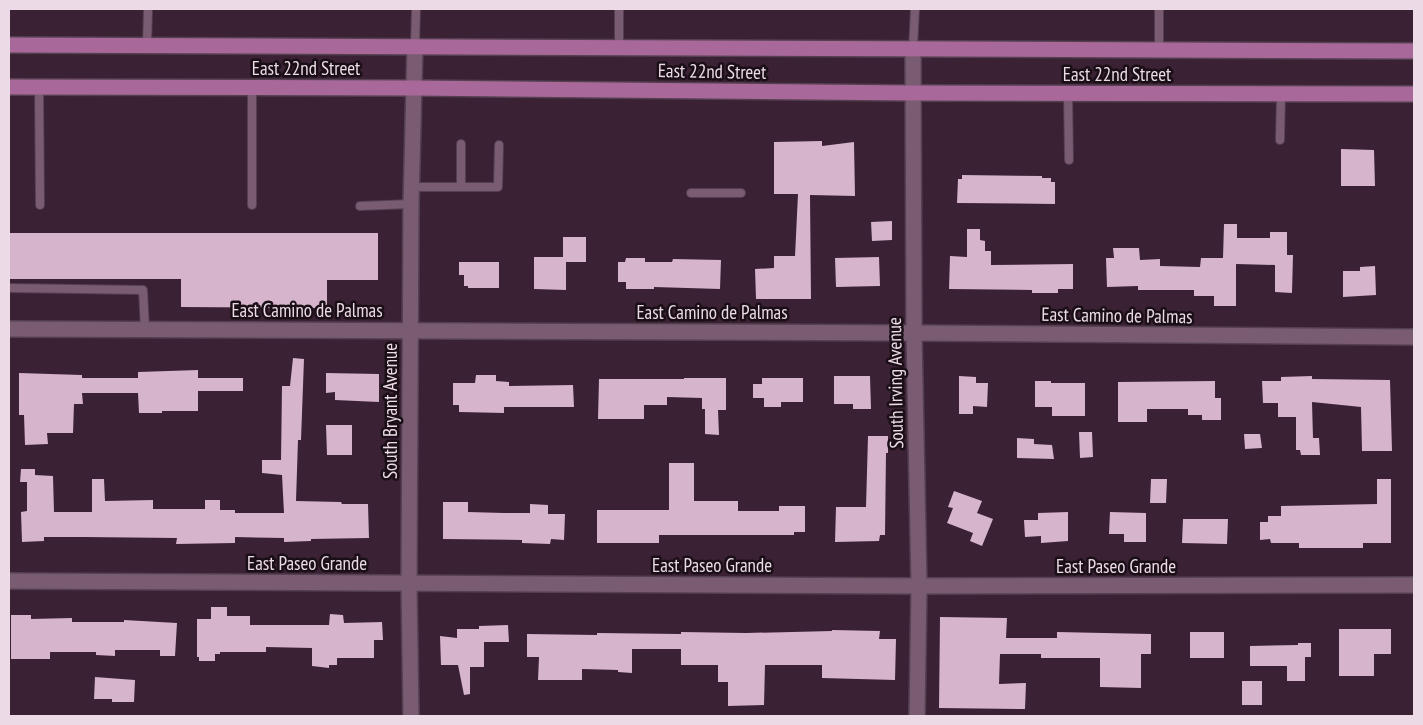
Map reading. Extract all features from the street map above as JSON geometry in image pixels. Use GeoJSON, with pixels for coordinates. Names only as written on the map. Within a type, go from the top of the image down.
{"type":"FeatureCollection","features":[{"type":"Feature","properties":{"kind":"main road","name":"East 22nd Street"},"geometry":{"type":"LineString","coordinates":[[9,44],[1414,51]]}},
{"type":"Feature","properties":{"kind":"main road","name":"East 22nd Street"},"geometry":{"type":"LineString","coordinates":[[9,87],[414,88],[1068,94],[1414,94]]}},
{"type":"Feature","properties":{"kind":"street","name":"South Bryant Avenue"},"geometry":{"type":"LineString","coordinates":[[411,716],[409,584],[411,187],[415,45]]}},
{"type":"Feature","properties":{"kind":"street","name":"South Irving Avenue"},"geometry":{"type":"LineString","coordinates":[[913,48],[914,333],[919,586],[917,716]]}},
{"type":"Feature","properties":{"kind":"street","name":"East Camino de Palmas"},"geometry":{"type":"LineString","coordinates":[[9,329],[1414,337]]}},
{"type":"Feature","properties":{"kind":"street","name":"East Paseo Grande"},"geometry":{"type":"LineString","coordinates":[[9,581],[919,586],[1414,585]]}},
{"type":"Feature","properties":{"kind":"lane"},"geometry":{"type":"LineString","coordinates":[[147,45],[148,9]]}},
{"type":"Feature","properties":{"kind":"lane"},"geometry":{"type":"LineString","coordinates":[[415,45],[416,9]]}},
{"type":"Feature","properties":{"kind":"lane"},"geometry":{"type":"LineString","coordinates":[[619,9],[619,47]]}},
{"type":"Feature","properties":{"kind":"lane"},"geometry":{"type":"LineString","coordinates":[[913,48],[915,9]]}},
{"type":"Feature","properties":{"kind":"lane"},"geometry":{"type":"LineString","coordinates":[[1159,9],[1159,49]]}},
{"type":"Feature","properties":{"kind":"lane"},"geometry":{"type":"LineString","coordinates":[[39,87],[40,205]]}},
{"type":"Feature","properties":{"kind":"lane"},"geometry":{"type":"LineString","coordinates":[[252,88],[252,206]]}},
{"type":"Feature","properties":{"kind":"lane"},"geometry":{"type":"LineString","coordinates":[[1068,94],[1069,160]]}},
{"type":"Feature","properties":{"kind":"lane"},"geometry":{"type":"LineString","coordinates":[[1280,140],[1281,94]]}},
{"type":"Feature","properties":{"kind":"lane"},"geometry":{"type":"LineString","coordinates":[[461,144],[461,187]]}},
{"type":"Feature","properties":{"kind":"lane"},"geometry":{"type":"LineString","coordinates":[[411,187],[498,187],[499,145]]}},
{"type":"Feature","properties":{"kind":"lane"},"geometry":{"type":"LineString","coordinates":[[691,193],[741,193]]}},
{"type":"Feature","properties":{"kind":"lane"},"geometry":{"type":"LineString","coordinates":[[360,206],[411,204]]}},
{"type":"Feature","properties":{"kind":"lane"},"geometry":{"type":"LineString","coordinates":[[9,288],[143,290],[145,330]]}},
{"type":"Feature","properties":{"kind":"building"},"geometry":{"type":"Polygon","coordinates":[[[822,141],[822,146],[854,142],[855,196],[810,195],[811,299],[756,299],[755,269],[774,268],[774,256],[795,256],[798,194],[774,194],[774,142],[822,141]]]}},
{"type":"Feature","properties":{"kind":"building"},"geometry":{"type":"Polygon","coordinates":[[[1341,149],[1374,150],[1375,186],[1341,186],[1341,149]]]}},
{"type":"Feature","properties":{"kind":"building"},"geometry":{"type":"Polygon","coordinates":[[[962,175],[1042,176],[1042,178],[1051,178],[1051,182],[1055,182],[1055,204],[957,203],[958,179],[962,179],[962,175]]]}},
{"type":"Feature","properties":{"kind":"building"},"geometry":{"type":"Polygon","coordinates":[[[892,221],[892,240],[872,241],[871,222],[892,221]]]}},
{"type":"Feature","properties":{"kind":"building"},"geometry":{"type":"Polygon","coordinates":[[[1224,224],[1237,224],[1237,238],[1270,238],[1270,232],[1287,232],[1287,255],[1293,255],[1292,293],[1275,292],[1275,265],[1236,264],[1236,306],[1214,306],[1214,296],[1194,296],[1194,290],[1138,290],[1138,286],[1107,287],[1106,258],[1114,258],[1113,248],[1139,248],[1140,260],[1160,259],[1160,266],[1200,267],[1201,258],[1223,258],[1224,224]]]}},
{"type":"Feature","properties":{"kind":"building"},"geometry":{"type":"Polygon","coordinates":[[[967,229],[980,229],[980,240],[985,241],[985,251],[991,251],[991,265],[1073,264],[1073,289],[1058,289],[1058,293],[1032,293],[1032,290],[949,289],[950,256],[967,257],[967,229]]]}},
{"type":"Feature","properties":{"kind":"building"},"geometry":{"type":"Polygon","coordinates":[[[9,233],[378,233],[378,280],[327,280],[327,308],[181,307],[181,279],[9,279],[9,233]]]}},
{"type":"Feature","properties":{"kind":"building"},"geometry":{"type":"Polygon","coordinates":[[[563,237],[586,237],[586,262],[566,262],[566,290],[534,289],[534,257],[563,257],[563,237]]]}},
{"type":"Feature","properties":{"kind":"building"},"geometry":{"type":"Polygon","coordinates":[[[879,257],[880,286],[836,287],[835,258],[879,257]]]}},
{"type":"Feature","properties":{"kind":"building"},"geometry":{"type":"Polygon","coordinates":[[[626,258],[645,258],[645,262],[672,262],[673,259],[721,260],[720,289],[654,287],[654,289],[626,289],[626,282],[618,282],[618,262],[625,262],[626,258]]]}},
{"type":"Feature","properties":{"kind":"building"},"geometry":{"type":"Polygon","coordinates":[[[459,262],[499,262],[499,288],[468,288],[468,286],[464,286],[464,275],[459,275],[459,262]]]}},
{"type":"Feature","properties":{"kind":"building"},"geometry":{"type":"Polygon","coordinates":[[[1375,266],[1376,295],[1343,297],[1343,271],[1360,271],[1360,267],[1375,266]]]}},
{"type":"Feature","properties":{"kind":"building"},"geometry":{"type":"Polygon","coordinates":[[[293,358],[304,359],[301,440],[298,440],[296,501],[368,504],[369,538],[311,539],[311,541],[284,542],[284,538],[235,537],[235,543],[176,544],[177,538],[44,537],[44,541],[22,542],[21,512],[27,511],[27,482],[20,482],[21,469],[35,469],[35,475],[53,476],[54,512],[92,512],[92,479],[104,479],[105,501],[153,500],[153,509],[205,509],[205,500],[220,500],[220,510],[235,510],[235,513],[284,513],[282,475],[262,473],[262,460],[281,460],[282,386],[290,386],[293,358]]]}},
{"type":"Feature","properties":{"kind":"building"},"geometry":{"type":"Polygon","coordinates":[[[198,370],[198,378],[243,378],[243,391],[198,391],[198,411],[162,411],[162,413],[139,413],[138,393],[82,393],[83,404],[74,404],[73,433],[47,433],[48,444],[25,445],[24,415],[19,415],[19,373],[82,375],[82,378],[138,378],[138,372],[198,370]]]}},
{"type":"Feature","properties":{"kind":"building"},"geometry":{"type":"Polygon","coordinates":[[[326,373],[379,374],[379,402],[335,400],[335,392],[326,393],[326,373]]]}},
{"type":"Feature","properties":{"kind":"building"},"geometry":{"type":"Polygon","coordinates":[[[476,375],[496,375],[496,381],[509,382],[509,386],[573,385],[574,407],[504,407],[504,413],[459,412],[459,405],[453,405],[453,383],[475,383],[476,375]]]}},
{"type":"Feature","properties":{"kind":"building"},"geometry":{"type":"Polygon","coordinates":[[[834,376],[870,376],[871,409],[853,409],[853,404],[834,404],[834,376]]]}},
{"type":"Feature","properties":{"kind":"building"},"geometry":{"type":"Polygon","coordinates":[[[959,376],[976,377],[976,383],[988,383],[987,407],[973,406],[973,414],[959,414],[959,376]]]}},
{"type":"Feature","properties":{"kind":"building"},"geometry":{"type":"Polygon","coordinates":[[[1312,376],[1312,379],[1390,380],[1392,451],[1362,451],[1361,407],[1312,402],[1313,438],[1319,438],[1320,455],[1301,455],[1300,450],[1296,450],[1296,417],[1278,417],[1278,403],[1263,403],[1262,381],[1281,381],[1281,377],[1312,376]]]}},
{"type":"Feature","properties":{"kind":"building"},"geometry":{"type":"Polygon","coordinates":[[[726,378],[726,410],[718,410],[719,435],[705,434],[705,409],[702,409],[702,398],[667,397],[667,405],[644,405],[644,419],[598,419],[599,379],[726,378]]]}},
{"type":"Feature","properties":{"kind":"building"},"geometry":{"type":"Polygon","coordinates":[[[762,378],[803,378],[803,402],[781,402],[781,407],[764,407],[764,398],[753,398],[753,384],[762,384],[762,378]]]}},
{"type":"Feature","properties":{"kind":"building"},"geometry":{"type":"Polygon","coordinates":[[[1035,381],[1085,383],[1085,416],[1052,416],[1052,407],[1035,407],[1035,381]]]}},
{"type":"Feature","properties":{"kind":"building"},"geometry":{"type":"Polygon","coordinates":[[[1215,381],[1215,398],[1221,398],[1221,420],[1202,420],[1202,415],[1188,415],[1188,409],[1147,409],[1147,422],[1118,422],[1118,382],[1215,381]]]}},
{"type":"Feature","properties":{"kind":"building"},"geometry":{"type":"Polygon","coordinates":[[[326,425],[352,425],[352,455],[327,455],[326,425]]]}},
{"type":"Feature","properties":{"kind":"building"},"geometry":{"type":"Polygon","coordinates":[[[1079,432],[1092,432],[1093,457],[1080,458],[1079,432]]]}},
{"type":"Feature","properties":{"kind":"building"},"geometry":{"type":"Polygon","coordinates":[[[1244,434],[1260,434],[1262,448],[1245,449],[1244,434]]]}},
{"type":"Feature","properties":{"kind":"building"},"geometry":{"type":"Polygon","coordinates":[[[868,436],[888,436],[885,535],[880,535],[879,541],[835,542],[836,507],[866,507],[868,436]]]}},
{"type":"Feature","properties":{"kind":"building"},"geometry":{"type":"Polygon","coordinates":[[[1017,438],[1034,439],[1034,444],[1052,445],[1054,459],[1017,458],[1017,438]]]}},
{"type":"Feature","properties":{"kind":"building"},"geometry":{"type":"Polygon","coordinates":[[[669,463],[694,463],[694,501],[738,501],[738,511],[779,511],[779,506],[805,506],[805,532],[794,532],[794,535],[659,535],[659,543],[597,543],[597,510],[669,510],[669,463]]]}},
{"type":"Feature","properties":{"kind":"building"},"geometry":{"type":"Polygon","coordinates":[[[1151,479],[1167,479],[1166,503],[1150,503],[1151,479]]]}},
{"type":"Feature","properties":{"kind":"building"},"geometry":{"type":"Polygon","coordinates":[[[1377,479],[1391,479],[1391,543],[1363,543],[1363,548],[1299,548],[1299,543],[1271,543],[1270,539],[1260,540],[1260,522],[1268,522],[1268,516],[1281,516],[1281,506],[1377,504],[1377,479]]]}},
{"type":"Feature","properties":{"kind":"building"},"geometry":{"type":"Polygon","coordinates":[[[954,491],[982,501],[977,513],[993,519],[982,546],[970,541],[973,533],[947,523],[953,508],[948,507],[954,491]]]}},
{"type":"Feature","properties":{"kind":"building"},"geometry":{"type":"Polygon","coordinates":[[[443,502],[468,502],[468,512],[530,513],[530,504],[548,505],[548,514],[565,514],[564,540],[551,539],[550,544],[522,543],[522,540],[443,539],[443,502]]]}},
{"type":"Feature","properties":{"kind":"building"},"geometry":{"type":"Polygon","coordinates":[[[1068,512],[1068,541],[1041,543],[1041,536],[1025,537],[1024,520],[1038,520],[1038,513],[1068,512]]]}},
{"type":"Feature","properties":{"kind":"building"},"geometry":{"type":"Polygon","coordinates":[[[1110,512],[1146,513],[1146,542],[1124,542],[1124,534],[1109,534],[1110,512]]]}},
{"type":"Feature","properties":{"kind":"building"},"geometry":{"type":"Polygon","coordinates":[[[1183,519],[1228,519],[1227,544],[1182,543],[1183,519]]]}},
{"type":"Feature","properties":{"kind":"building"},"geometry":{"type":"Polygon","coordinates":[[[211,607],[227,607],[227,616],[250,616],[250,625],[329,625],[330,614],[343,615],[344,623],[382,622],[383,640],[374,640],[374,658],[337,658],[337,665],[329,665],[329,668],[312,666],[312,648],[266,647],[266,652],[220,652],[220,654],[215,654],[215,661],[199,661],[199,657],[197,657],[197,619],[211,619],[211,607]]]}},
{"type":"Feature","properties":{"kind":"building"},"geometry":{"type":"Polygon","coordinates":[[[11,615],[31,615],[31,619],[72,618],[72,622],[124,622],[124,620],[177,623],[175,656],[160,656],[160,650],[115,650],[115,656],[96,655],[96,652],[50,652],[50,659],[11,659],[11,615]]]}},
{"type":"Feature","properties":{"kind":"building"},"geometry":{"type":"Polygon","coordinates":[[[940,617],[1007,618],[1006,638],[1057,638],[1057,632],[1151,634],[1151,654],[1141,654],[1141,688],[1100,687],[1100,658],[1041,658],[1041,654],[1000,654],[999,684],[1026,683],[1025,709],[939,708],[940,617]]]}},
{"type":"Feature","properties":{"kind":"building"},"geometry":{"type":"Polygon","coordinates":[[[508,625],[509,642],[484,642],[484,667],[470,667],[470,694],[464,695],[458,665],[441,665],[440,636],[457,638],[457,629],[479,629],[479,626],[508,625]]]}},
{"type":"Feature","properties":{"kind":"building"},"geometry":{"type":"Polygon","coordinates":[[[1339,629],[1391,629],[1391,654],[1374,654],[1374,676],[1339,676],[1339,629]]]}},
{"type":"Feature","properties":{"kind":"building"},"geometry":{"type":"Polygon","coordinates":[[[832,630],[880,631],[879,639],[896,639],[895,680],[822,678],[822,665],[765,665],[764,705],[728,706],[728,682],[718,682],[718,665],[681,665],[681,649],[632,649],[632,673],[618,672],[618,670],[582,669],[582,680],[538,680],[539,657],[527,657],[527,634],[681,634],[681,632],[746,633],[832,630]]]}},
{"type":"Feature","properties":{"kind":"building"},"geometry":{"type":"Polygon","coordinates":[[[1190,632],[1224,632],[1224,658],[1190,658],[1190,632]]]}},
{"type":"Feature","properties":{"kind":"building"},"geometry":{"type":"Polygon","coordinates":[[[1298,643],[1311,643],[1311,657],[1305,657],[1305,681],[1287,681],[1287,666],[1250,666],[1250,646],[1298,645],[1298,643]]]}},
{"type":"Feature","properties":{"kind":"building"},"geometry":{"type":"Polygon","coordinates":[[[95,677],[135,680],[134,702],[112,702],[112,699],[94,699],[95,677]]]}},
{"type":"Feature","properties":{"kind":"building"},"geometry":{"type":"Polygon","coordinates":[[[1242,681],[1262,681],[1262,705],[1242,705],[1242,681]]]}}]}
